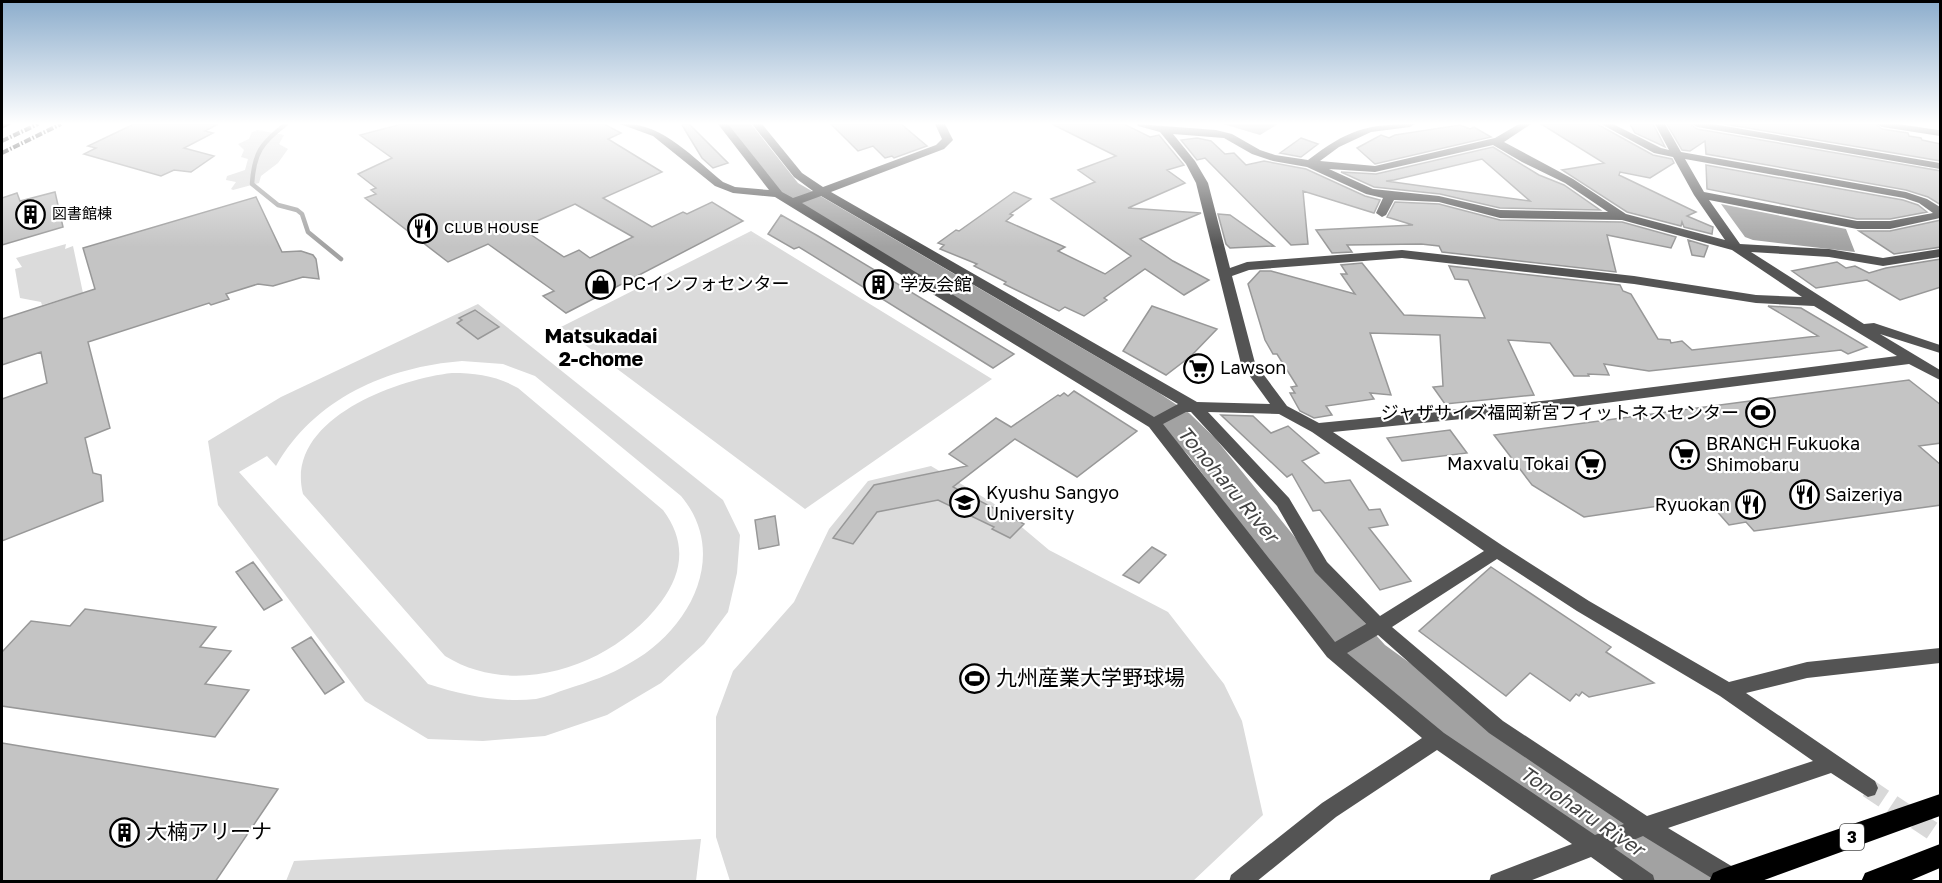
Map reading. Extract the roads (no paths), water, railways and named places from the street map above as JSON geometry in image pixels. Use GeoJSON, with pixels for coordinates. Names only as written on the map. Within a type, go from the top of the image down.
{"type":"FeatureCollection","features":[{"type":"Feature","properties":{"kind":"highway","name":"3"},"geometry":{"type":"LineString","coordinates":[[1722,882],[1941,805]]}},
{"type":"Feature","properties":{"kind":"highway"},"geometry":{"type":"LineString","coordinates":[[1874,882],[1941,856]]}},
{"type":"Feature","properties":{"kind":"street"},"geometry":{"type":"LineString","coordinates":[[696,165],[719,184],[733,190],[778,194]]}},
{"type":"Feature","properties":{"kind":"street"},"geometry":{"type":"LineString","coordinates":[[755,165],[778,194],[792,203],[1157,422],[1333,652],[1437,739],[1592,848],[1645,882]]}},
{"type":"Feature","properties":{"kind":"street"},"geometry":{"type":"LineString","coordinates":[[790,165],[798,175],[821,191],[1190,408],[1283,502],[1321,567],[1379,626],[1496,727],[1645,826],[1738,882]]}},
{"type":"Feature","properties":{"kind":"street"},"geometry":{"type":"LineString","coordinates":[[792,203],[891,165]]}},
{"type":"Feature","properties":{"kind":"street"},"geometry":{"type":"LineString","coordinates":[[1192,165],[1202,183],[1248,364],[1282,409],[1317,428],[1497,551],[1583,606],[1727,690],[1868,788]]}},
{"type":"Feature","properties":{"kind":"street"},"geometry":{"type":"LineString","coordinates":[[1313,165],[1370,192],[1390,196],[1440,199],[1500,214],[1622,216],[1736,247],[1795,249],[1882,262],[1941,253]]}},
{"type":"Feature","properties":{"kind":"street"},"geometry":{"type":"LineString","coordinates":[[1326,165],[1375,169],[1391,165]]}},
{"type":"Feature","properties":{"kind":"street"},"geometry":{"type":"LineString","coordinates":[[1537,165],[1569,181],[1622,216]]}},
{"type":"Feature","properties":{"kind":"street"},"geometry":{"type":"LineString","coordinates":[[1683,165],[1700,195],[1736,247],[1817,302],[1941,376]]}},
{"type":"Feature","properties":{"kind":"street"},"geometry":{"type":"LineString","coordinates":[[1740,165],[1906,195],[1923,201],[1941,213]]}},
{"type":"Feature","properties":{"kind":"street"},"geometry":{"type":"LineString","coordinates":[[1700,195],[1857,225],[1890,225],[1941,213]]}},
{"type":"Feature","properties":{"kind":"street"},"geometry":{"type":"LineString","coordinates":[[1382,213],[1390,196]]}},
{"type":"Feature","properties":{"kind":"street"},"geometry":{"type":"LineString","coordinates":[[1225,274],[1247,266],[1402,254],[1634,280],[1756,299],[1817,302]]}},
{"type":"Feature","properties":{"kind":"street"},"geometry":{"type":"LineString","coordinates":[[1850,320],[1941,349]]}},
{"type":"Feature","properties":{"kind":"street"},"geometry":{"type":"LineString","coordinates":[[1317,428],[1551,405],[1911,359]]}},
{"type":"Feature","properties":{"kind":"street"},"geometry":{"type":"LineString","coordinates":[[1157,422],[1190,408],[1282,409]]}},
{"type":"Feature","properties":{"kind":"street"},"geometry":{"type":"LineString","coordinates":[[1333,652],[1379,626],[1497,551]]}},
{"type":"Feature","properties":{"kind":"street"},"geometry":{"type":"LineString","coordinates":[[1727,690],[1807,670],[1941,656]]}},
{"type":"Feature","properties":{"kind":"street"},"geometry":{"type":"LineString","coordinates":[[1239,882],[1329,810],[1437,739]]}},
{"type":"Feature","properties":{"kind":"street"},"geometry":{"type":"LineString","coordinates":[[1499,882],[1645,826],[1832,764]]}},
{"type":"Feature","properties":{"kind":"waterway"},"geometry":{"type":"LineString","coordinates":[[255,165],[252,184],[278,205],[297,210],[302,214],[308,232],[341,259]]}},
{"type":"Feature","properties":{"kind":"waterway","name":"Tonoharu River"},"geometry":{"type":"LineString","coordinates":[[770,165],[788,189],[1147,401],[1177,422],[1202,447],[1340,624],[1370,658],[1549,792],[1690,882]]}},
{"type":"Feature","properties":{"kind":"tunnel"},"geometry":{"type":"LineString","coordinates":[[1868,788],[1940,836]]}},
{"type":"Feature","properties":{"kind":"place","name":"図書館棟"},"geometry":{"type":"Point","coordinates":[31,214]}},
{"type":"Feature","properties":{"kind":"place","name":"CLUB HOUSE"},"geometry":{"type":"Point","coordinates":[423,228]}},
{"type":"Feature","properties":{"kind":"place","name":"PCインフォセンター"},"geometry":{"type":"Point","coordinates":[601,284]}},
{"type":"Feature","properties":{"kind":"place","name":"学友会館"},"geometry":{"type":"Point","coordinates":[879,285]}},
{"type":"Feature","properties":{"kind":"place","name":"Lawson"},"geometry":{"type":"Point","coordinates":[1199,368]}},
{"type":"Feature","properties":{"kind":"place","name":"ジャザサイズ福岡新宮フィットネスセンター"},"geometry":{"type":"Point","coordinates":[1760,413]}},
{"type":"Feature","properties":{"kind":"place","name":"BRANCH Fukuoka Shimobaru"},"geometry":{"type":"Point","coordinates":[1685,454]}},
{"type":"Feature","properties":{"kind":"place","name":"Maxvalu Tokai"},"geometry":{"type":"Point","coordinates":[1590,464]}},
{"type":"Feature","properties":{"kind":"place","name":"Saizeriya"},"geometry":{"type":"Point","coordinates":[1804,495]}},
{"type":"Feature","properties":{"kind":"place","name":"Kyushu Sangyo University"},"geometry":{"type":"Point","coordinates":[965,503]}},
{"type":"Feature","properties":{"kind":"place","name":"Ryuokan"},"geometry":{"type":"Point","coordinates":[1751,505]}},
{"type":"Feature","properties":{"kind":"place","name":"九州産業大学野球場"},"geometry":{"type":"Point","coordinates":[975,678]}},
{"type":"Feature","properties":{"kind":"place","name":"大楠アリーナ"},"geometry":{"type":"Point","coordinates":[125,832]}},
{"type":"Feature","properties":{"kind":"district","name":"Matsukadai 2-chome"},"geometry":{"type":"Point","coordinates":[601,348]}}]}
